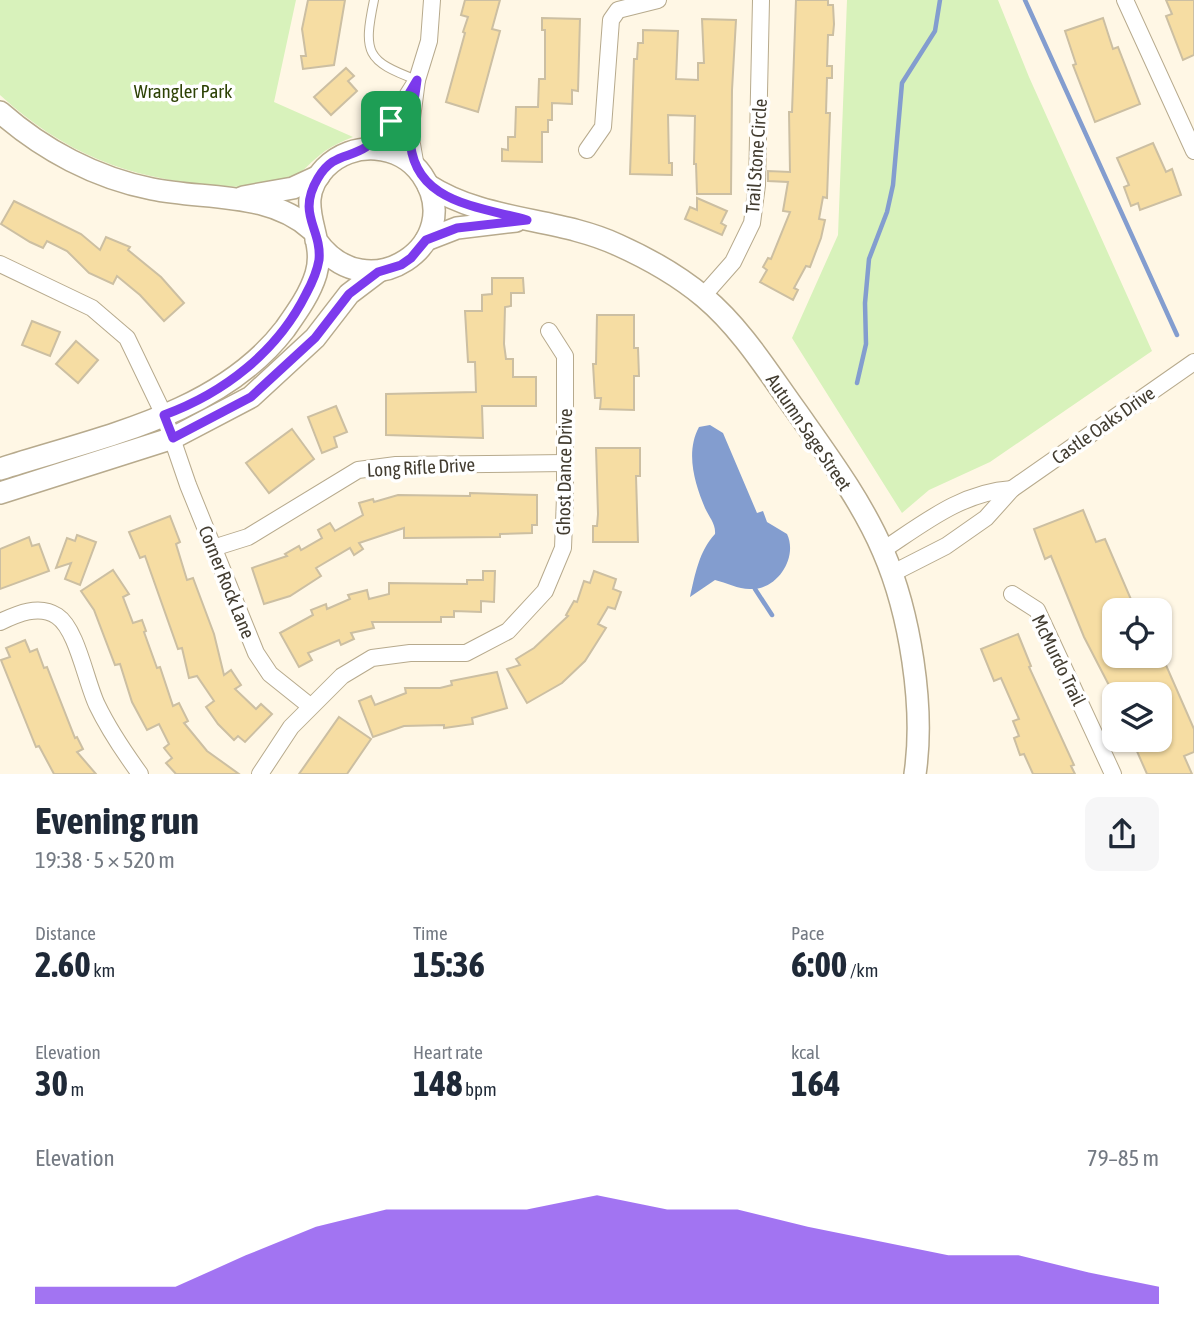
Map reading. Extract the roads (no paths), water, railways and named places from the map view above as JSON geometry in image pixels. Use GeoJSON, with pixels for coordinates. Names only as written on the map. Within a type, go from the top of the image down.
{"type":"FeatureCollection","features":[{"type":"Feature","properties":{"kind":"street"},"geometry":{"type":"LineString","coordinates":[[0,493],[173,438],[251,397],[315,338],[349,294],[378,272],[401,265],[411,258],[426,240],[433,213],[410,133],[417,80],[429,41],[432,0]]}},
{"type":"Feature","properties":{"kind":"street"},"geometry":{"type":"LineString","coordinates":[[587,150],[603,127],[611,20],[618,10],[659,0]]}},
{"type":"Feature","properties":{"kind":"street","name":"Trail Stone Circle"},"geometry":{"type":"LineString","coordinates":[[703,296],[733,262],[751,223],[758,185],[761,0]]}},
{"type":"Feature","properties":{"kind":"street"},"geometry":{"type":"LineString","coordinates":[[1125,0],[1187,118],[1194,151]]}},
{"type":"Feature","properties":{"kind":"street"},"geometry":{"type":"LineString","coordinates":[[238,198],[293,188],[319,176],[338,158],[363,149],[391,121],[417,80]]}},
{"type":"Feature","properties":{"kind":"street"},"geometry":{"type":"LineString","coordinates":[[0,112],[54,152],[108,177],[152,189],[238,198],[297,218],[332,258],[342,265],[354,270],[378,272]]}},
{"type":"Feature","properties":{"kind":"street"},"geometry":{"type":"LineString","coordinates":[[363,149],[392,152],[422,176]]}},
{"type":"Feature","properties":{"kind":"street"},"geometry":{"type":"LineString","coordinates":[[0,468],[164,415],[227,383],[270,348],[298,312],[316,274],[319,252],[309,202],[319,176]]}},
{"type":"Feature","properties":{"kind":"street","name":"Autumn Sage Street"},"geometry":{"type":"LineString","coordinates":[[422,176],[460,203],[580,232],[621,246],[703,296],[734,326],[769,372],[852,494],[883,550],[913,668],[917,720],[915,774]]}},
{"type":"Feature","properties":{"kind":"street","name":"Autumn Sage Street"},"geometry":{"type":"LineString","coordinates":[[426,240],[457,228],[527,220]]}},
{"type":"Feature","properties":{"kind":"street","name":"Corner Rock Lane"},"geometry":{"type":"LineString","coordinates":[[0,264],[92,308],[117,328],[135,352],[164,415],[256,653],[270,674],[310,706]]}},
{"type":"Feature","properties":{"kind":"street","name":"Ghost Dance Drive"},"geometry":{"type":"LineString","coordinates":[[260,774],[291,727],[342,676],[372,658],[410,653],[466,653],[508,631],[545,591],[563,548],[565,463],[565,356],[549,331]]}},
{"type":"Feature","properties":{"kind":"street","name":"Castle Oaks Drive"},"geometry":{"type":"LineString","coordinates":[[891,574],[956,539],[986,518],[1012,489],[1194,362]]}},
{"type":"Feature","properties":{"kind":"street","name":"Long Rifle Drive"},"geometry":{"type":"LineString","coordinates":[[214,548],[248,537],[358,470],[396,465],[565,463]]}},
{"type":"Feature","properties":{"kind":"street","name":"Castle Oaks Drive"},"geometry":{"type":"LineString","coordinates":[[883,550],[959,500],[994,490],[1012,489]]}},
{"type":"Feature","properties":{"kind":"street","name":"McMurdo Trail"},"geometry":{"type":"LineString","coordinates":[[1012,594],[1038,610],[1113,774]]}},
{"type":"Feature","properties":{"kind":"street"},"geometry":{"type":"LineString","coordinates":[[0,622],[36,609],[58,616],[73,637],[96,702],[112,734],[140,774]]}},
{"type":"Feature","properties":{"kind":"lane"},"geometry":{"type":"LineString","coordinates":[[374,0],[367,36],[372,56],[393,71],[417,80]]}},
{"type":"Feature","properties":{"kind":"water"},"geometry":{"type":"Polygon","coordinates":[[[710,425],[723,433],[757,513],[763,511],[767,522],[787,534],[790,552],[783,570],[770,584],[752,589],[715,580],[690,597],[701,556],[715,534],[698,489],[692,458],[699,427],[710,425]]]}},
{"type":"Feature","properties":{"kind":"waterway"},"geometry":{"type":"LineString","coordinates":[[857,383],[866,344],[865,303],[869,259],[887,212],[893,185],[902,83],[935,31],[940,0]]}},
{"type":"Feature","properties":{"kind":"waterway"},"geometry":{"type":"LineString","coordinates":[[1025,0],[1177,335]]}},
{"type":"Feature","properties":{"kind":"waterway"},"geometry":{"type":"LineString","coordinates":[[755,589],[772,615]]}},
{"type":"Feature","properties":{"kind":"park label","name":"Wrangler Park"},"geometry":{"type":"Point","coordinates":[183,91]}}]}
